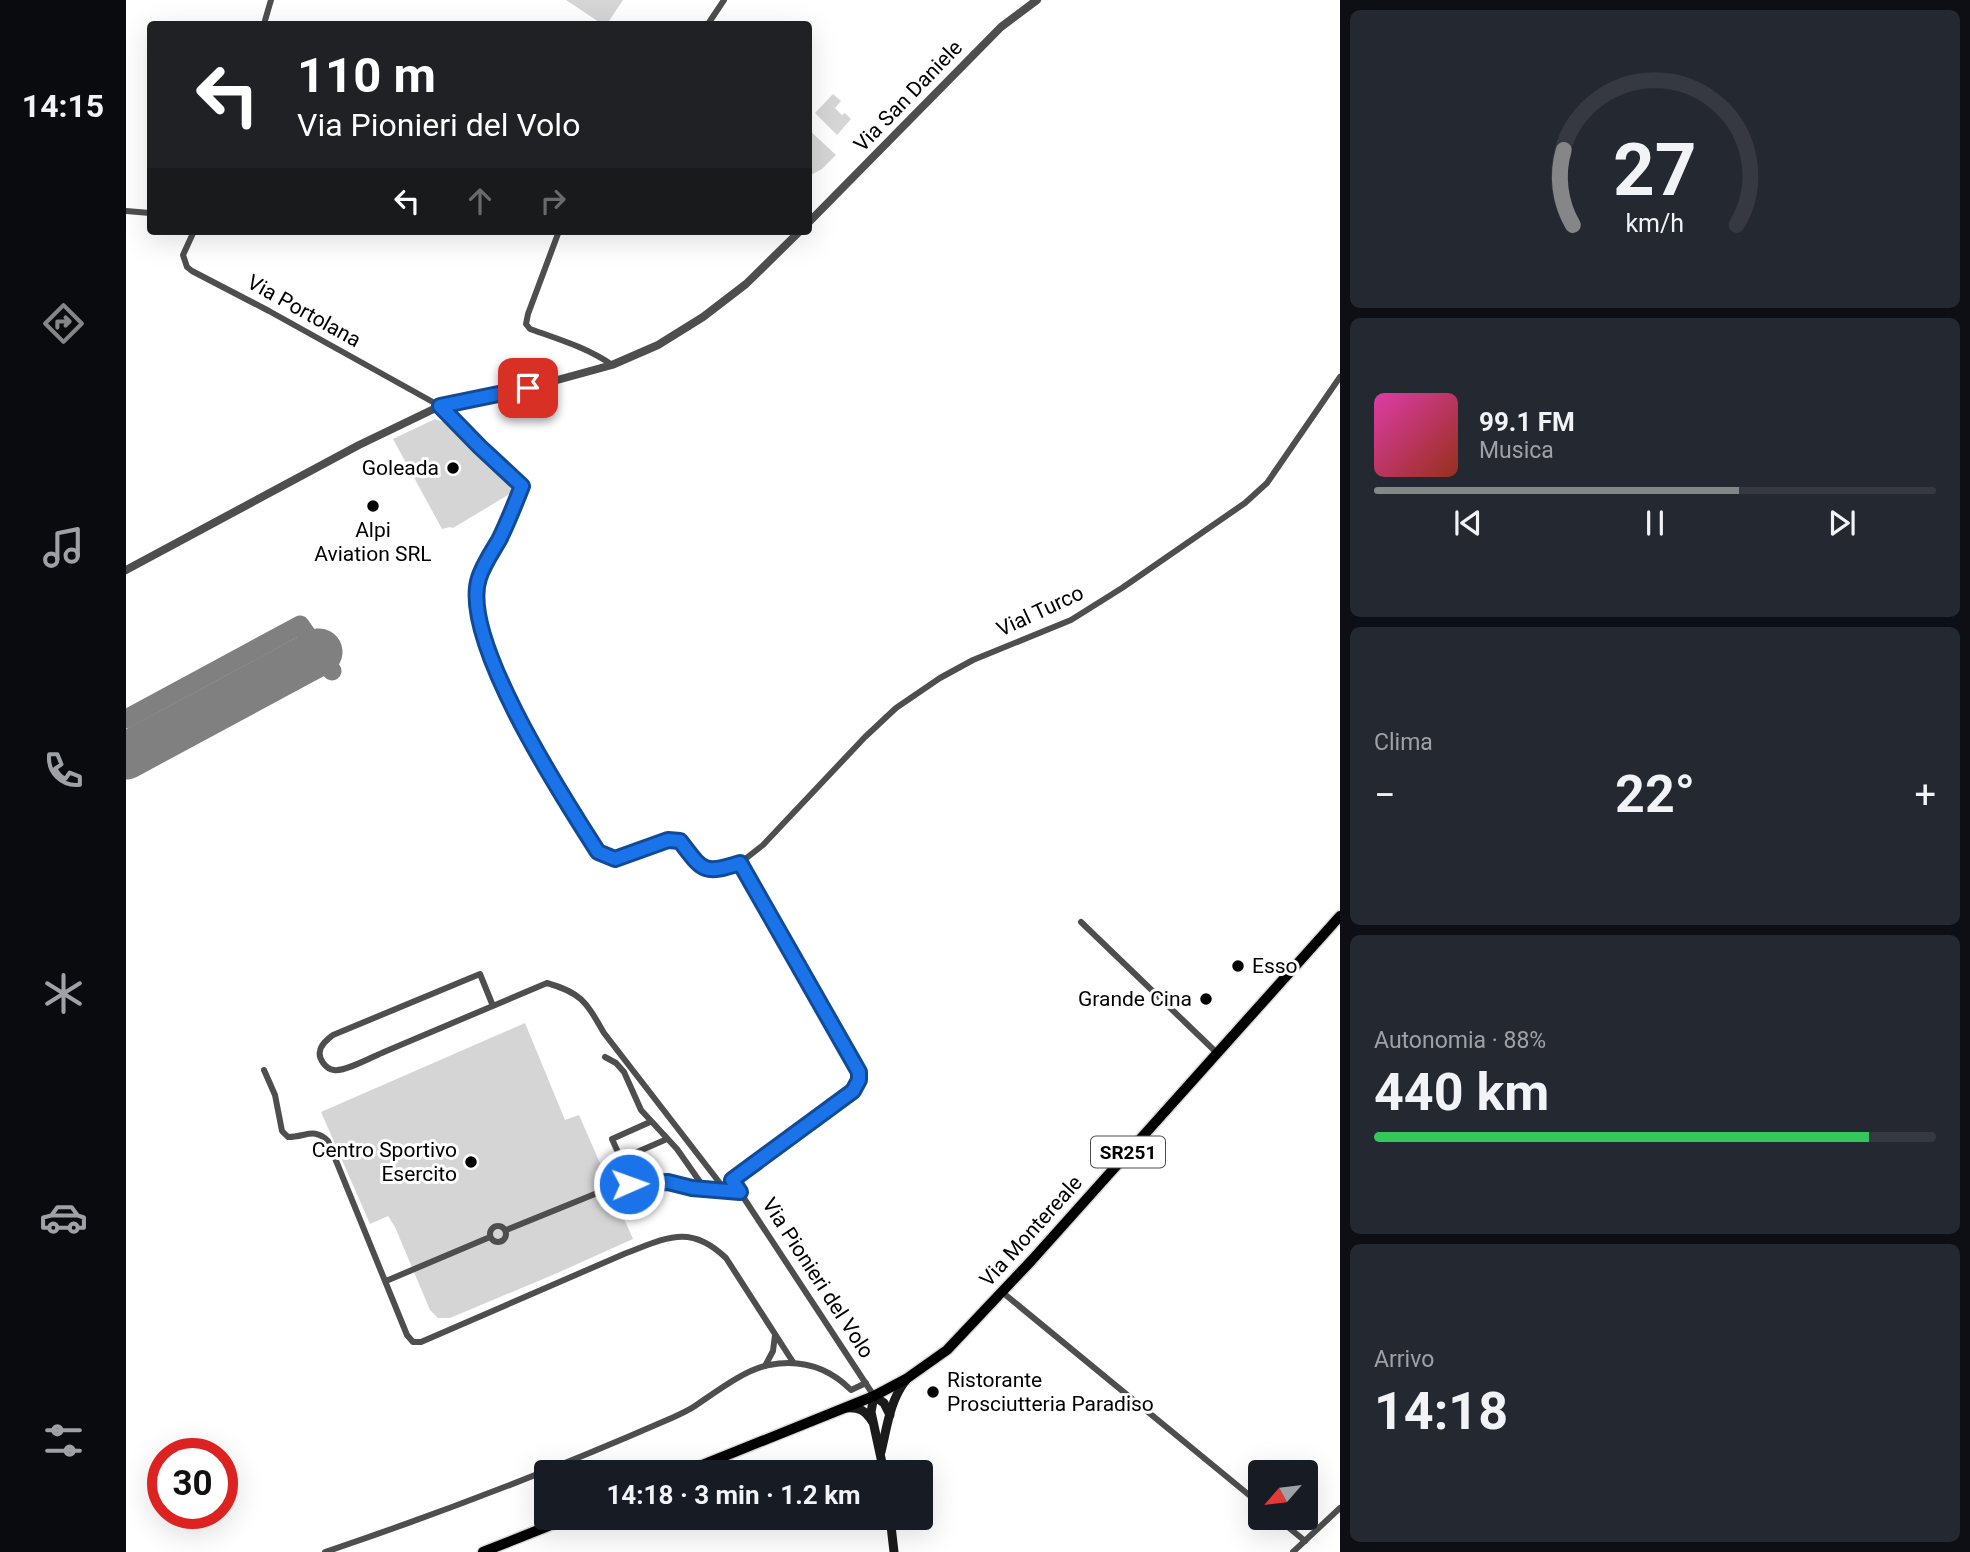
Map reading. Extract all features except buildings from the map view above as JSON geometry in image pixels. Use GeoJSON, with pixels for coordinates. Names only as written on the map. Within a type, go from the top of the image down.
{"type":"FeatureCollection","features":[{"type":"Feature","properties":{"kind":"main road","name":"Via Montereale"},"geometry":{"type":"LineString","coordinates":[[874,1396],[906,1379],[947,1350],[1338,923]]}},
{"type":"Feature","properties":{"kind":"main road"},"geometry":{"type":"LineString","coordinates":[[881,1454],[898,1390],[906,1379]]}},
{"type":"Feature","properties":{"kind":"main road"},"geometry":{"type":"LineString","coordinates":[[882,1460],[873,1422],[874,1396],[884,1403],[890,1415]]}},
{"type":"Feature","properties":{"kind":"main road","name":"SR251"},"geometry":{"type":"LineString","coordinates":[[715,1460],[874,1396]]}},
{"type":"Feature","properties":{"kind":"main road"},"geometry":{"type":"LineString","coordinates":[[845,1408],[860,1409],[873,1422]]}},
{"type":"Feature","properties":{"kind":"main road"},"geometry":{"type":"LineString","coordinates":[[484,1552],[539,1530]]}},
{"type":"Feature","properties":{"kind":"main road"},"geometry":{"type":"LineString","coordinates":[[891,1530],[894,1552]]}},
{"type":"Feature","properties":{"kind":"street"},"geometry":{"type":"LineString","coordinates":[[265,21],[271,0]]}},
{"type":"Feature","properties":{"kind":"street"},"geometry":{"type":"LineString","coordinates":[[710,21],[724,0]]}},
{"type":"Feature","properties":{"kind":"street","name":"Via San Daniele"},"geometry":{"type":"LineString","coordinates":[[812,219],[1001,27],[1038,0]]}},
{"type":"Feature","properties":{"kind":"street"},"geometry":{"type":"LineString","coordinates":[[126,211],[147,212]]}},
{"type":"Feature","properties":{"kind":"street","name":"Via Portolana"},"geometry":{"type":"LineString","coordinates":[[192,235],[183,255],[192,271],[440,406]]}},
{"type":"Feature","properties":{"kind":"street"},"geometry":{"type":"LineString","coordinates":[[558,235],[526,324],[530,329],[585,350],[612,365]]}},
{"type":"Feature","properties":{"kind":"street"},"geometry":{"type":"LineString","coordinates":[[126,570],[368,441],[440,406],[528,388],[612,365],[658,345],[704,317],[746,284],[796,235]]}},
{"type":"Feature","properties":{"kind":"street","name":"Vial Turco"},"geometry":{"type":"LineString","coordinates":[[740,863],[763,845],[865,737],[897,708],[940,678],[973,660],[1071,620],[1245,503],[1267,484],[1340,377]]}},
{"type":"Feature","properties":{"kind":"street"},"geometry":{"type":"LineString","coordinates":[[440,406],[522,486],[479,579],[476,606],[499,677],[521,725],[597,851],[615,859],[668,840],[680,841],[700,867],[717,870],[740,863]]}},
{"type":"Feature","properties":{"kind":"street","name":"Via Pionieri del Volo"},"geometry":{"type":"LineString","coordinates":[[740,863],[859,1072],[859,1080],[853,1091],[732,1180],[874,1396]]}},
{"type":"Feature","properties":{"kind":"street"},"geometry":{"type":"LineString","coordinates":[[1081,922],[1217,1053]]}},
{"type":"Feature","properties":{"kind":"street"},"geometry":{"type":"LineString","coordinates":[[493,1006],[480,974],[333,1035],[319,1049],[320,1058],[324,1065],[340,1070],[493,1006],[547,983],[576,993],[588,1005],[604,1033],[726,1191]]}},
{"type":"Feature","properties":{"kind":"street"},"geometry":{"type":"LineString","coordinates":[[605,1057],[617,1063],[624,1072],[641,1110],[677,1149],[705,1189]]}},
{"type":"Feature","properties":{"kind":"street"},"geometry":{"type":"LineString","coordinates":[[264,1070],[275,1095],[282,1131],[288,1137],[321,1134],[328,1141],[407,1335],[413,1342],[421,1342],[658,1241],[681,1236],[697,1238],[713,1245],[726,1258],[793,1362]]}},
{"type":"Feature","properties":{"kind":"street"},"geometry":{"type":"LineString","coordinates":[[629,1184],[612,1139],[650,1122]]}},
{"type":"Feature","properties":{"kind":"street"},"geometry":{"type":"LineString","coordinates":[[621,1159],[667,1139]]}},
{"type":"Feature","properties":{"kind":"street"},"geometry":{"type":"LineString","coordinates":[[506,1230],[617,1185],[668,1182],[740,1192]]}},
{"type":"Feature","properties":{"kind":"street"},"geometry":{"type":"LineString","coordinates":[[496,1225],[506,1230],[506,1236],[501,1241],[496,1242],[490,1237],[490,1231],[496,1225]]}},
{"type":"Feature","properties":{"kind":"street"},"geometry":{"type":"LineString","coordinates":[[386,1281],[490,1237]]}},
{"type":"Feature","properties":{"kind":"street"},"geometry":{"type":"LineString","coordinates":[[1002,1292],[1248,1494]]}},
{"type":"Feature","properties":{"kind":"street"},"geometry":{"type":"LineString","coordinates":[[765,1366],[773,1351],[775,1334]]}},
{"type":"Feature","properties":{"kind":"street"},"geometry":{"type":"LineString","coordinates":[[325,1552],[591,1453],[681,1414],[765,1366],[793,1362],[827,1371],[851,1390],[866,1383]]}},
{"type":"Feature","properties":{"kind":"street"},"geometry":{"type":"LineString","coordinates":[[1293,1552],[1340,1508]]}},
{"type":"Feature","properties":{"kind":"street"},"geometry":{"type":"LineString","coordinates":[[1291,1530],[1304,1541]]}},
{"type":"Feature","properties":{"kind":"shaded area"},"geometry":{"type":"Polygon","coordinates":[[[566,0],[623,0],[609,21],[598,21],[566,0]]]}},
{"type":"Feature","properties":{"kind":"shaded area"},"geometry":{"type":"Polygon","coordinates":[[[833,94],[841,101],[835,108],[851,119],[837,135],[815,113],[833,94]]]}},
{"type":"Feature","properties":{"kind":"shaded area"},"geometry":{"type":"Polygon","coordinates":[[[812,133],[836,155],[812,174],[812,133]]]}},
{"type":"Feature","properties":{"kind":"shaded area","name":"Goleada"},"geometry":{"type":"Polygon","coordinates":[[[435,419],[449,424],[508,480],[514,489],[453,528],[442,529],[393,439],[435,419]]]}},
{"type":"Feature","properties":{"kind":"shaded area","name":"Centro Sportivo Esercito"},"geometry":{"type":"Polygon","coordinates":[[[525,1023],[565,1120],[579,1115],[633,1239],[450,1318],[438,1318],[430,1310],[388,1216],[370,1224],[321,1112],[525,1023]]]}},
{"type":"Feature","properties":{"kind":"taxiway"},"geometry":{"type":"LineString","coordinates":[[126,719],[300,625],[332,671]]}},
{"type":"Feature","properties":{"kind":"runway"},"geometry":{"type":"LineString","coordinates":[[126,756],[319,652]]}},
{"type":"Feature","properties":{"kind":"place","name":"Goleada"},"geometry":{"type":"Point","coordinates":[453,468]}},
{"type":"Feature","properties":{"kind":"place","name":"Alpi Aviation SRL"},"geometry":{"type":"Point","coordinates":[373,506]}},
{"type":"Feature","properties":{"kind":"place","name":"Esso"},"geometry":{"type":"Point","coordinates":[1238,966]}},
{"type":"Feature","properties":{"kind":"place","name":"Grande Cina"},"geometry":{"type":"Point","coordinates":[1206,999]}},
{"type":"Feature","properties":{"kind":"place","name":"Centro Sportivo Esercito"},"geometry":{"type":"Point","coordinates":[471,1162]}},
{"type":"Feature","properties":{"kind":"place","name":"Ristorante Prosciutteria Paradiso"},"geometry":{"type":"Point","coordinates":[933,1392]}},
{"type":"Feature","properties":{"kind":"route"},"geometry":{"type":"LineString","coordinates":[[528,388],[440,406],[522,486],[479,579],[476,606],[499,677],[521,725],[598,852],[615,859],[668,840],[680,841],[700,867],[717,870],[740,863],[859,1072],[859,1080],[853,1091],[732,1180],[740,1192],[692,1188],[668,1182],[629,1184]]}}]}
